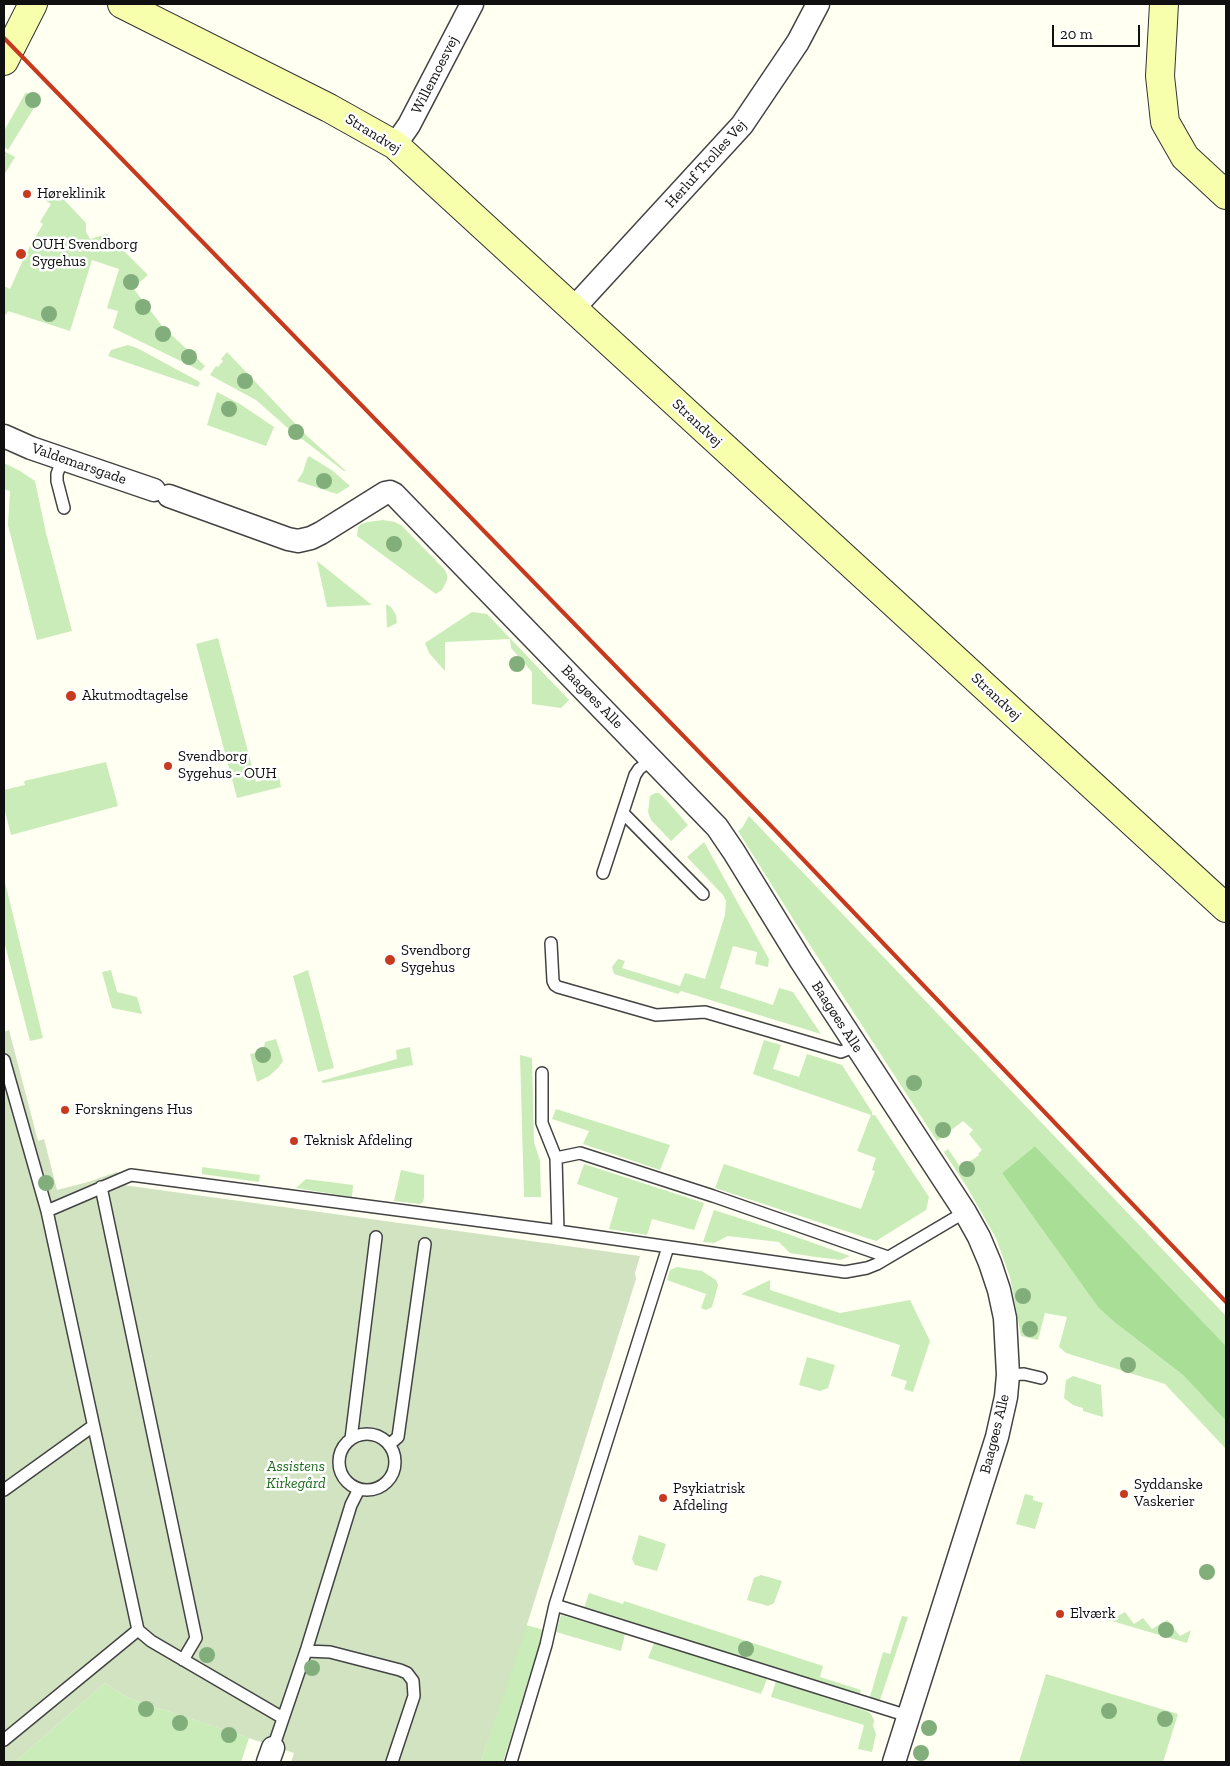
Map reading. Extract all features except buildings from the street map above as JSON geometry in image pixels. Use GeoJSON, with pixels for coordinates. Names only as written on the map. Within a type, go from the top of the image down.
{"type":"FeatureCollection","features":[{"type":"Feature","properties":{"kind":"street"},"geometry":{"type":"LineString","coordinates":[[4,61],[33,4]]}},
{"type":"Feature","properties":{"kind":"street","name":"Strandvej"},"geometry":{"type":"LineString","coordinates":[[122,4],[321,104],[395,145],[1223,899]]}},
{"type":"Feature","properties":{"kind":"street","name":"Willemoesvej"},"geometry":{"type":"LineString","coordinates":[[395,145],[409,125],[472,4]]}},
{"type":"Feature","properties":{"kind":"street","name":"Herluf Trolles Vej"},"geometry":{"type":"LineString","coordinates":[[573,309],[742,126],[798,42],[818,4]]}},
{"type":"Feature","properties":{"kind":"street"},"geometry":{"type":"LineString","coordinates":[[1164,4],[1160,76],[1165,122],[1185,157],[1226,195]]}},
{"type":"Feature","properties":{"kind":"street","name":"Valdemarsgade"},"geometry":{"type":"LineString","coordinates":[[4,436],[288,539]]}},
{"type":"Feature","properties":{"kind":"street","name":"Baagøes Alle"},"geometry":{"type":"LineString","coordinates":[[288,539],[298,541],[311,538],[378,497],[390,492],[710,818],[725,838],[787,939],[964,1212],[985,1250],[999,1290],[1005,1318],[1008,1375],[1006,1397],[997,1438],[894,1762]]}},
{"type":"Feature","properties":{"kind":"lane"},"geometry":{"type":"LineString","coordinates":[[63,458],[57,474],[57,481],[64,508]]}},
{"type":"Feature","properties":{"kind":"lane"},"geometry":{"type":"LineString","coordinates":[[603,873],[624,814],[635,775],[652,759]]}},
{"type":"Feature","properties":{"kind":"lane"},"geometry":{"type":"LineString","coordinates":[[624,814],[702,894]]}},
{"type":"Feature","properties":{"kind":"lane"},"geometry":{"type":"LineString","coordinates":[[550,943],[553,981],[558,987],[656,1015],[705,1012],[841,1052],[856,1046]]}},
{"type":"Feature","properties":{"kind":"lane"},"geometry":{"type":"LineString","coordinates":[[4,1060],[47,1211],[138,1630],[151,1641],[283,1718]]}},
{"type":"Feature","properties":{"kind":"lane"},"geometry":{"type":"LineString","coordinates":[[542,1073],[542,1123],[556,1158],[558,1231]]}},
{"type":"Feature","properties":{"kind":"lane"},"geometry":{"type":"LineString","coordinates":[[556,1158],[580,1153],[714,1196],[888,1257]]}},
{"type":"Feature","properties":{"kind":"lane"},"geometry":{"type":"LineString","coordinates":[[47,1211],[131,1175],[558,1231],[834,1271],[851,1271],[867,1268],[964,1212]]}},
{"type":"Feature","properties":{"kind":"lane"},"geometry":{"type":"LineString","coordinates":[[101,1187],[196,1638],[183,1660]]}},
{"type":"Feature","properties":{"kind":"lane"},"geometry":{"type":"LineString","coordinates":[[351,1439],[376,1238]]}},
{"type":"Feature","properties":{"kind":"lane"},"geometry":{"type":"LineString","coordinates":[[389,1445],[398,1437],[425,1244]]}},
{"type":"Feature","properties":{"kind":"lane"},"geometry":{"type":"LineString","coordinates":[[511,1762],[546,1645],[555,1605],[668,1247]]}},
{"type":"Feature","properties":{"kind":"lane"},"geometry":{"type":"LineString","coordinates":[[1008,1375],[1024,1374],[1041,1378]]}},
{"type":"Feature","properties":{"kind":"lane"},"geometry":{"type":"LineString","coordinates":[[4,1490],[93,1426]]}},
{"type":"Feature","properties":{"kind":"lane"},"geometry":{"type":"LineString","coordinates":[[361,1434],[371,1434],[382,1438],[389,1445],[393,1450],[395,1464],[390,1478],[380,1487],[359,1489],[345,1479],[339,1462],[340,1454],[344,1446],[351,1439],[361,1434]]}},
{"type":"Feature","properties":{"kind":"lane"},"geometry":{"type":"LineString","coordinates":[[270,1755],[306,1650],[349,1513],[359,1489]]}},
{"type":"Feature","properties":{"kind":"lane"},"geometry":{"type":"LineString","coordinates":[[555,1605],[908,1716]]}},
{"type":"Feature","properties":{"kind":"lane"},"geometry":{"type":"LineString","coordinates":[[4,1740],[138,1630]]}},
{"type":"Feature","properties":{"kind":"lane"},"geometry":{"type":"LineString","coordinates":[[306,1650],[330,1652],[400,1670],[407,1673],[413,1680],[414,1696],[392,1762]]}},
{"type":"Feature","properties":{"kind":"green space"},"geometry":{"type":"Polygon","coordinates":[[[26,92],[29,96],[35,94],[40,98],[8,150],[4,146],[4,131],[26,92]]]}},
{"type":"Feature","properties":{"kind":"green space"},"geometry":{"type":"Polygon","coordinates":[[[4,151],[15,157],[4,175],[4,151]]]}},
{"type":"Feature","properties":{"kind":"green space"},"geometry":{"type":"Polygon","coordinates":[[[53,188],[86,223],[86,232],[90,239],[107,234],[148,275],[133,288],[163,327],[205,366],[201,371],[113,328],[118,311],[107,308],[119,269],[92,260],[70,331],[8,311],[6,315],[4,314],[4,286],[10,289],[24,258],[24,251],[27,252],[43,224],[40,222],[51,204],[46,201],[53,188]]]}},
{"type":"Feature","properties":{"kind":"green space"},"geometry":{"type":"Polygon","coordinates":[[[128,345],[198,381],[200,383],[198,387],[108,356],[111,350],[128,345]]]}},
{"type":"Feature","properties":{"kind":"green space"},"geometry":{"type":"Polygon","coordinates":[[[227,352],[306,435],[346,471],[298,437],[256,400],[210,375],[216,366],[218,367],[223,361],[221,359],[227,352]]]}},
{"type":"Feature","properties":{"kind":"green space"},"geometry":{"type":"Polygon","coordinates":[[[217,392],[240,404],[274,427],[266,446],[207,425],[217,392]]]}},
{"type":"Feature","properties":{"kind":"green space"},"geometry":{"type":"Polygon","coordinates":[[[309,456],[333,471],[350,486],[337,494],[297,481],[303,472],[309,456]]]}},
{"type":"Feature","properties":{"kind":"green space"},"geometry":{"type":"Polygon","coordinates":[[[4,463],[35,481],[46,533],[72,631],[37,640],[8,525],[10,491],[4,489],[4,463]]]}},
{"type":"Feature","properties":{"kind":"green space"},"geometry":{"type":"Polygon","coordinates":[[[383,520],[395,522],[402,526],[445,570],[447,580],[442,590],[436,594],[357,536],[358,527],[361,524],[383,520]]]}},
{"type":"Feature","properties":{"kind":"green space"},"geometry":{"type":"Polygon","coordinates":[[[317,561],[372,605],[327,607],[317,561]]]}},
{"type":"Feature","properties":{"kind":"green space"},"geometry":{"type":"Polygon","coordinates":[[[386,604],[391,607],[396,615],[397,623],[387,628],[386,604]]]}},
{"type":"Feature","properties":{"kind":"green space"},"geometry":{"type":"Polygon","coordinates":[[[472,612],[487,614],[569,700],[561,708],[532,704],[532,672],[511,648],[510,639],[445,642],[445,671],[429,653],[425,643],[472,612]]]}},
{"type":"Feature","properties":{"kind":"green space"},"geometry":{"type":"Polygon","coordinates":[[[218,638],[256,782],[279,776],[281,787],[237,798],[196,644],[218,638]]]}},
{"type":"Feature","properties":{"kind":"green space"},"geometry":{"type":"Polygon","coordinates":[[[106,762],[118,806],[11,835],[4,807],[4,790],[25,785],[24,781],[106,762]]]}},
{"type":"Feature","properties":{"kind":"green space"},"geometry":{"type":"Polygon","coordinates":[[[659,793],[688,825],[671,841],[651,820],[648,812],[650,796],[659,793]]]}},
{"type":"Feature","properties":{"kind":"green space"},"geometry":{"type":"Polygon","coordinates":[[[749,816],[1226,1316],[1226,1346],[1035,1146],[1002,1173],[1118,1325],[1183,1375],[1226,1421],[1226,1449],[1165,1384],[1066,1353],[1059,1347],[1067,1317],[1045,1313],[1038,1340],[1021,1336],[1010,1277],[996,1238],[967,1187],[944,1152],[948,1149],[961,1168],[979,1155],[982,1150],[969,1134],[973,1130],[963,1121],[937,1141],[738,831],[749,816]]]}},
{"type":"Feature","properties":{"kind":"green space"},"geometry":{"type":"Polygon","coordinates":[[[704,842],[769,959],[768,967],[755,964],[757,952],[733,946],[720,988],[773,1005],[779,988],[793,992],[821,1034],[681,991],[678,994],[614,974],[612,967],[618,959],[625,961],[622,968],[680,986],[685,973],[705,979],[725,915],[726,901],[723,895],[687,857],[704,842]]]}},
{"type":"Feature","properties":{"kind":"green space"},"geometry":{"type":"Polygon","coordinates":[[[4,878],[43,1038],[30,1041],[4,941],[4,878]]]}},
{"type":"Feature","properties":{"kind":"green space"},"geometry":{"type":"Polygon","coordinates":[[[111,970],[117,992],[137,997],[142,1014],[112,1008],[102,972],[111,970]]]}},
{"type":"Feature","properties":{"kind":"green space"},"geometry":{"type":"Polygon","coordinates":[[[308,970],[334,1068],[318,1072],[293,976],[308,970]]]}},
{"type":"Feature","properties":{"kind":"green space","name":"Assistens Kirkegård"},"geometry":{"type":"Polygon","coordinates":[[[9,1030],[38,1141],[44,1139],[57,1190],[117,1172],[123,1185],[640,1256],[635,1273],[636,1279],[616,1343],[524,1634],[481,1762],[291,1762],[294,1753],[128,1698],[105,1683],[15,1762],[4,1762],[4,1032],[9,1030]]]}},
{"type":"Feature","properties":{"kind":"green space"},"geometry":{"type":"Polygon","coordinates":[[[276,1039],[283,1061],[269,1076],[257,1082],[250,1054],[263,1051],[265,1042],[276,1039]]]}},
{"type":"Feature","properties":{"kind":"green space"},"geometry":{"type":"Polygon","coordinates":[[[764,1040],[781,1045],[773,1069],[799,1077],[807,1054],[842,1065],[872,1112],[872,1115],[875,1115],[929,1197],[926,1210],[876,1241],[715,1188],[724,1164],[861,1209],[875,1171],[872,1170],[876,1158],[857,1151],[871,1115],[753,1074],[764,1040]]]}},
{"type":"Feature","properties":{"kind":"green space"},"geometry":{"type":"Polygon","coordinates":[[[410,1047],[413,1065],[323,1083],[321,1081],[397,1059],[396,1050],[410,1047]]]}},
{"type":"Feature","properties":{"kind":"green space"},"geometry":{"type":"Polygon","coordinates":[[[520,1055],[532,1058],[534,1142],[540,1161],[541,1197],[524,1197],[520,1055]]]}},
{"type":"Feature","properties":{"kind":"green space"},"geometry":{"type":"Polygon","coordinates":[[[556,1109],[670,1145],[660,1170],[583,1144],[589,1131],[552,1119],[556,1109]]]}},
{"type":"Feature","properties":{"kind":"green space"},"geometry":{"type":"Polygon","coordinates":[[[1035,1146],[1226,1346],[1226,1421],[1183,1375],[1099,1308],[1002,1173],[1035,1146]]]}},
{"type":"Feature","properties":{"kind":"green space"},"geometry":{"type":"Polygon","coordinates":[[[584,1164],[704,1203],[694,1230],[652,1219],[647,1235],[609,1229],[618,1198],[577,1184],[584,1164]]]}},
{"type":"Feature","properties":{"kind":"green space"},"geometry":{"type":"Polygon","coordinates":[[[202,1167],[260,1175],[259,1182],[202,1174],[202,1167]]]}},
{"type":"Feature","properties":{"kind":"green space"},"geometry":{"type":"Polygon","coordinates":[[[401,1170],[424,1175],[424,1198],[420,1204],[394,1201],[401,1170]]]}},
{"type":"Feature","properties":{"kind":"green space"},"geometry":{"type":"Polygon","coordinates":[[[306,1179],[353,1185],[352,1197],[296,1188],[306,1179]]]}},
{"type":"Feature","properties":{"kind":"green space"},"geometry":{"type":"Polygon","coordinates":[[[714,1210],[850,1256],[841,1260],[790,1253],[779,1242],[728,1236],[714,1243],[703,1242],[714,1210]]]}},
{"type":"Feature","properties":{"kind":"green space"},"geometry":{"type":"Polygon","coordinates":[[[677,1267],[702,1271],[716,1280],[718,1285],[712,1307],[706,1310],[701,1308],[706,1294],[667,1280],[670,1270],[677,1267]]]}},
{"type":"Feature","properties":{"kind":"green space"},"geometry":{"type":"Polygon","coordinates":[[[770,1280],[770,1290],[840,1313],[910,1300],[930,1341],[913,1392],[904,1389],[907,1381],[891,1376],[900,1345],[741,1294],[770,1280]]]}},
{"type":"Feature","properties":{"kind":"green space"},"geometry":{"type":"Polygon","coordinates":[[[807,1357],[835,1365],[828,1388],[820,1391],[799,1385],[807,1357]]]}},
{"type":"Feature","properties":{"kind":"green space"},"geometry":{"type":"Polygon","coordinates":[[[1073,1376],[1101,1385],[1103,1417],[1083,1411],[1083,1408],[1073,1405],[1064,1398],[1066,1380],[1073,1376]]]}},
{"type":"Feature","properties":{"kind":"green space"},"geometry":{"type":"Polygon","coordinates":[[[1025,1494],[1033,1496],[1033,1500],[1043,1503],[1035,1529],[1016,1524],[1025,1494]]]}},
{"type":"Feature","properties":{"kind":"green space"},"geometry":{"type":"Polygon","coordinates":[[[639,1535],[666,1544],[657,1571],[635,1565],[632,1559],[639,1535]]]}},
{"type":"Feature","properties":{"kind":"green space"},"geometry":{"type":"Polygon","coordinates":[[[761,1575],[782,1581],[774,1603],[768,1606],[747,1600],[754,1578],[761,1575]]]}},
{"type":"Feature","properties":{"kind":"green space"},"geometry":{"type":"Polygon","coordinates":[[[589,1593],[623,1604],[624,1601],[823,1666],[820,1677],[861,1690],[860,1694],[584,1608],[589,1593]]]}},
{"type":"Feature","properties":{"kind":"green space"},"geometry":{"type":"Polygon","coordinates":[[[1107,1606],[1116,1617],[1125,1612],[1134,1624],[1143,1618],[1152,1629],[1167,1620],[1180,1636],[1191,1630],[1187,1643],[1098,1617],[1100,1611],[1107,1606]]]}},
{"type":"Feature","properties":{"kind":"green space"},"geometry":{"type":"Polygon","coordinates":[[[561,1615],[625,1634],[621,1651],[556,1632],[561,1615]]]}},
{"type":"Feature","properties":{"kind":"green space"},"geometry":{"type":"Polygon","coordinates":[[[902,1616],[908,1617],[880,1700],[870,1697],[883,1652],[890,1654],[902,1616]]]}},
{"type":"Feature","properties":{"kind":"green space"},"geometry":{"type":"Polygon","coordinates":[[[526,1625],[544,1630],[503,1762],[481,1762],[526,1625]]]}},
{"type":"Feature","properties":{"kind":"green space"},"geometry":{"type":"Polygon","coordinates":[[[654,1643],[767,1679],[761,1694],[648,1658],[654,1643]]]}},
{"type":"Feature","properties":{"kind":"green space"},"geometry":{"type":"Polygon","coordinates":[[[1046,1674],[1178,1714],[1163,1762],[1019,1762],[1046,1674]]]}},
{"type":"Feature","properties":{"kind":"green space"},"geometry":{"type":"Polygon","coordinates":[[[776,1681],[871,1714],[876,1734],[872,1752],[858,1749],[864,1725],[771,1697],[776,1681]]]}},
{"type":"Feature","properties":{"kind":"green space"},"geometry":{"type":"Polygon","coordinates":[[[105,1683],[128,1698],[249,1738],[241,1762],[15,1762],[105,1683]]]}},
{"type":"Feature","properties":{"kind":"railway"},"geometry":{"type":"LineString","coordinates":[[4,38],[775,830],[1226,1302]]}},
{"type":"Feature","properties":{"kind":"place","name":"Høreklinik"},"geometry":{"type":"Point","coordinates":[27,194]}},
{"type":"Feature","properties":{"kind":"place","name":"OUH Svendborg Sygehus"},"geometry":{"type":"Point","coordinates":[21,254]}},
{"type":"Feature","properties":{"kind":"place","name":"Akutmodtagelse"},"geometry":{"type":"Point","coordinates":[71,696]}},
{"type":"Feature","properties":{"kind":"place","name":"Svendborg Sygehus - OUH"},"geometry":{"type":"Point","coordinates":[168,766]}},
{"type":"Feature","properties":{"kind":"place","name":"Svendborg Sygehus"},"geometry":{"type":"Point","coordinates":[390,960]}},
{"type":"Feature","properties":{"kind":"place","name":"Forskningens Hus"},"geometry":{"type":"Point","coordinates":[65,1110]}},
{"type":"Feature","properties":{"kind":"place","name":"Teknisk Afdeling"},"geometry":{"type":"Point","coordinates":[294,1141]}},
{"type":"Feature","properties":{"kind":"place","name":"Syddanske Vaskerier"},"geometry":{"type":"Point","coordinates":[1124,1494]}},
{"type":"Feature","properties":{"kind":"place","name":"Psykiatrisk Afdeling"},"geometry":{"type":"Point","coordinates":[663,1498]}},
{"type":"Feature","properties":{"kind":"place","name":"Elværk"},"geometry":{"type":"Point","coordinates":[1060,1614]}}]}
